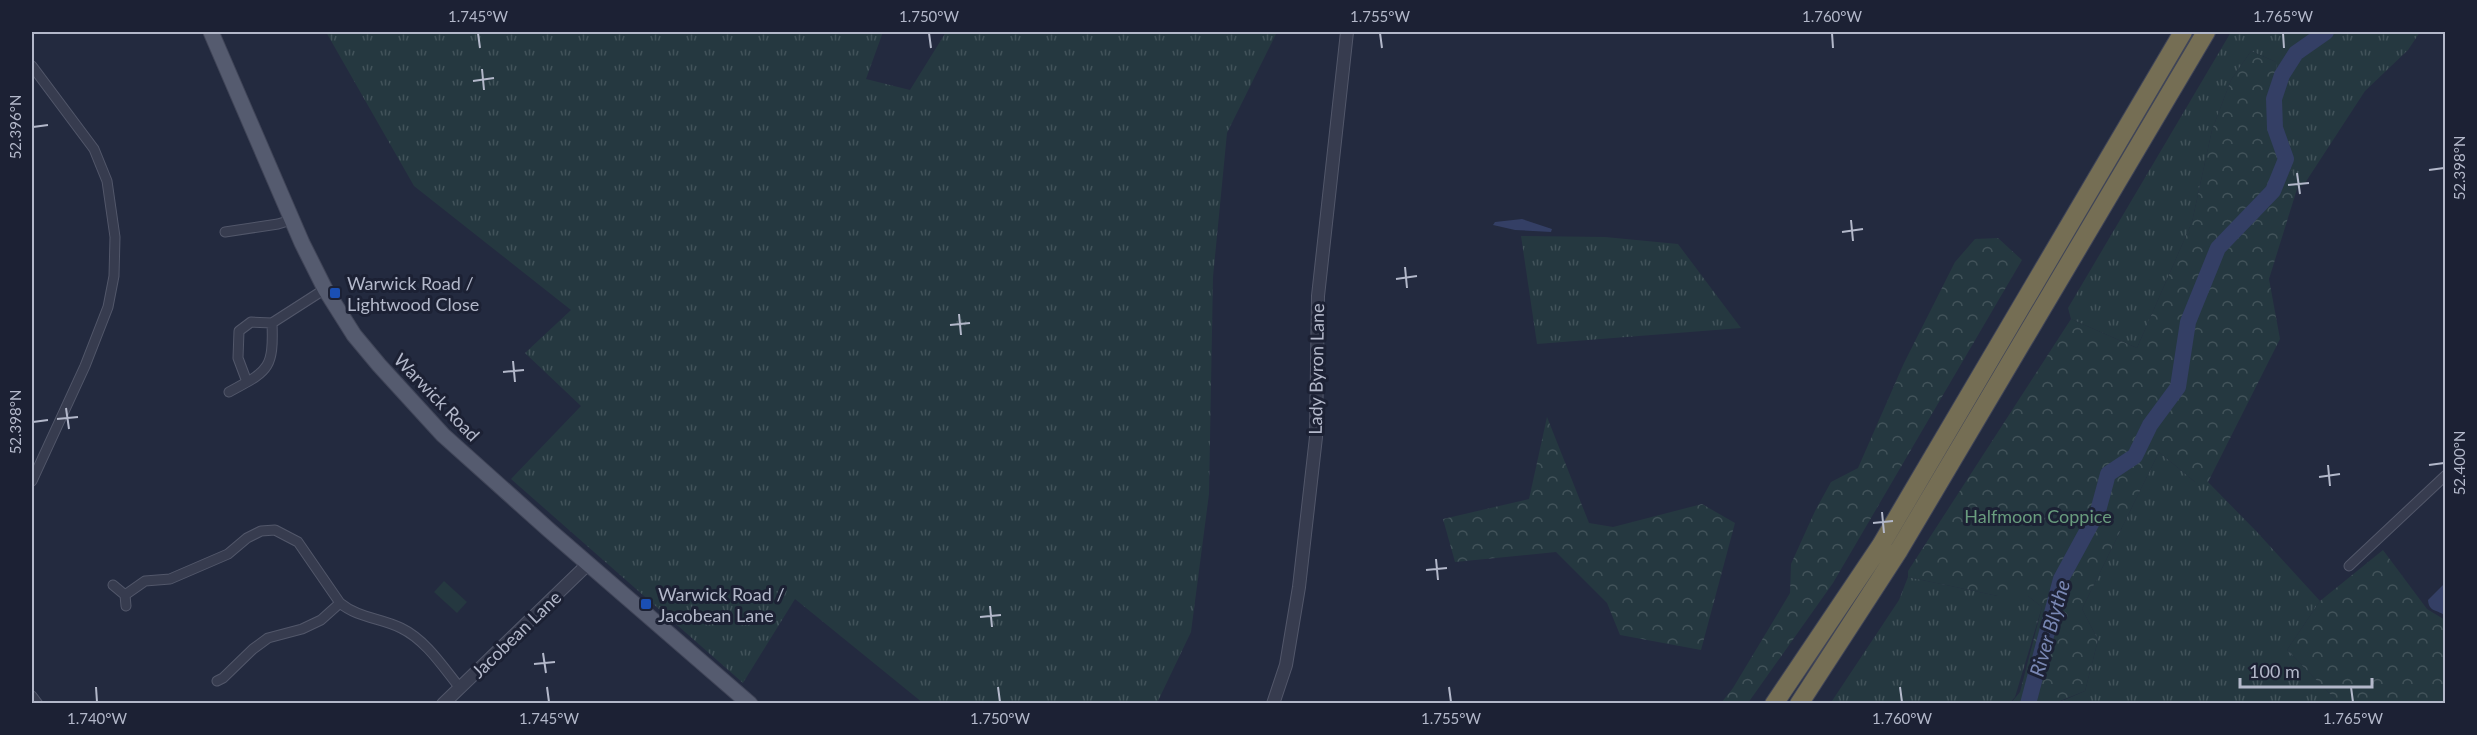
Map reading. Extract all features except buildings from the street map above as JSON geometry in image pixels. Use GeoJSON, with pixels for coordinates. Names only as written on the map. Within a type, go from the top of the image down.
{"type":"FeatureCollection","features":[{"type":"Feature","properties":{"kind":"highway"},"geometry":{"type":"LineString","coordinates":[[1774,704],[1881,545],[2183,32]]}},
{"type":"Feature","properties":{"kind":"highway"},"geometry":{"type":"LineString","coordinates":[[1799,704],[1899,550],[2206,32]]}},
{"type":"Feature","properties":{"kind":"main road","name":"Warwick Road"},"geometry":{"type":"LineString","coordinates":[[211,32],[291,220],[325,289],[354,335],[443,435],[750,704]]}},
{"type":"Feature","properties":{"kind":"street","name":"Lady Byron Lane"},"geometry":{"type":"LineString","coordinates":[[1273,704],[1286,665],[1299,587],[1316,437],[1318,296],[1347,32]]}},
{"type":"Feature","properties":{"kind":"street"},"geometry":{"type":"LineString","coordinates":[[32,66],[97,156],[107,181],[115,237],[114,276],[108,307],[85,366],[32,481]]}},
{"type":"Feature","properties":{"kind":"street"},"geometry":{"type":"LineString","coordinates":[[225,232],[291,220]]}},
{"type":"Feature","properties":{"kind":"street"},"geometry":{"type":"LineString","coordinates":[[247,382],[238,358],[239,331],[251,322],[272,323],[325,289]]}},
{"type":"Feature","properties":{"kind":"street"},"geometry":{"type":"LineString","coordinates":[[229,392],[262,373],[267,366],[273,339],[272,323]]}},
{"type":"Feature","properties":{"kind":"street"},"geometry":{"type":"LineString","coordinates":[[2349,566],[2445,475]]}},
{"type":"Feature","properties":{"kind":"street"},"geometry":{"type":"LineString","coordinates":[[125,595],[145,581],[170,579],[228,554],[261,531],[275,530],[298,542],[340,603],[348,609],[399,626],[411,633],[421,641],[460,688]]}},
{"type":"Feature","properties":{"kind":"street","name":"Jacobean Lane"},"geometry":{"type":"LineString","coordinates":[[443,704],[588,564]]}},
{"type":"Feature","properties":{"kind":"street"},"geometry":{"type":"LineString","coordinates":[[113,585],[125,595],[126,606]]}},
{"type":"Feature","properties":{"kind":"street"},"geometry":{"type":"LineString","coordinates":[[217,681],[268,638],[302,629],[321,620],[340,603]]}},
{"type":"Feature","properties":{"kind":"street"},"geometry":{"type":"LineString","coordinates":[[32,696],[38,704]]}},
{"type":"Feature","properties":{"kind":"green space"},"geometry":{"type":"Polygon","coordinates":[[[326,32],[883,32],[866,79],[910,90],[946,32],[1277,32],[1227,133],[1213,277],[1209,494],[1191,632],[1157,703],[923,703],[795,599],[743,683],[511,479],[581,406],[525,353],[571,310],[414,186],[326,32]]]}},
{"type":"Feature","properties":{"kind":"green space"},"geometry":{"type":"Polygon","coordinates":[[[2231,32],[2420,32],[2408,50],[2365,91],[2305,183],[2297,189],[2277,123],[2276,62],[2251,51],[2231,80],[2212,130],[2192,222],[2137,348],[2071,319],[2068,308],[2231,32]]]}},
{"type":"Feature","properties":{"kind":"green space","name":"Halfmoon Coppice"},"geometry":{"type":"Polygon","coordinates":[[[2251,51],[2276,62],[2277,123],[2297,189],[2269,279],[2280,339],[2208,482],[2195,482],[2159,452],[2082,609],[2098,640],[2085,691],[2055,703],[2011,703],[2020,692],[2042,607],[2028,596],[1998,596],[1908,577],[1908,571],[2071,319],[2137,348],[2192,222],[2212,130],[2231,80],[2251,51]]]}},
{"type":"Feature","properties":{"kind":"green space"},"geometry":{"type":"Polygon","coordinates":[[[1521,236],[1605,237],[1678,244],[1741,328],[1537,344],[1521,236]]]}},
{"type":"Feature","properties":{"kind":"green space"},"geometry":{"type":"Polygon","coordinates":[[[1998,238],[2022,260],[1833,583],[1748,703],[1721,703],[1733,688],[1790,593],[1791,564],[1831,482],[1858,468],[1904,363],[1955,262],[1975,239],[1998,238]]]}},
{"type":"Feature","properties":{"kind":"green space"},"geometry":{"type":"Polygon","coordinates":[[[1547,417],[1589,523],[1613,527],[1702,504],[1735,523],[1701,650],[1620,635],[1607,603],[1556,552],[1455,562],[1443,519],[1529,499],[1547,417]]]}},
{"type":"Feature","properties":{"kind":"green space"},"geometry":{"type":"Polygon","coordinates":[[[2159,452],[2195,482],[2208,482],[2320,601],[2287,650],[2339,703],[2055,704],[2085,691],[2098,640],[2082,609],[2159,452]]]}},
{"type":"Feature","properties":{"kind":"green space"},"geometry":{"type":"Polygon","coordinates":[[[2383,550],[2427,609],[2445,620],[2445,703],[2339,703],[2287,650],[2320,601],[2383,550]]]}},
{"type":"Feature","properties":{"kind":"green space"},"geometry":{"type":"Polygon","coordinates":[[[1908,577],[1998,596],[2028,596],[2042,607],[2015,697],[2010,703],[1830,704],[1899,600],[1908,577]]]}},
{"type":"Feature","properties":{"kind":"green space"},"geometry":{"type":"Polygon","coordinates":[[[444,581],[467,602],[457,613],[434,592],[444,581]]]}},
{"type":"Feature","properties":{"kind":"water"},"geometry":{"type":"Polygon","coordinates":[[[1522,219],[1552,229],[1551,232],[1515,230],[1493,225],[1495,222],[1522,219]]]}},
{"type":"Feature","properties":{"kind":"water"},"geometry":{"type":"Polygon","coordinates":[[[2445,583],[2445,616],[2432,609],[2428,600],[2445,583]]]}},
{"type":"Feature","properties":{"kind":"waterway","name":"River Blythe"},"geometry":{"type":"LineString","coordinates":[[2028,704],[2061,579],[2098,511],[2108,474],[2135,456],[2150,425],[2178,387],[2188,322],[2218,248],[2273,191],[2286,159],[2275,128],[2274,99],[2282,75],[2296,53],[2326,32]]}},
{"type":"Feature","properties":{"kind":"place","name":"Warwick Road / Lightwood Close"},"geometry":{"type":"Point","coordinates":[335,293]}},
{"type":"Feature","properties":{"kind":"place","name":"Warwick Road / Jacobean Lane"},"geometry":{"type":"Point","coordinates":[646,604]}}]}
